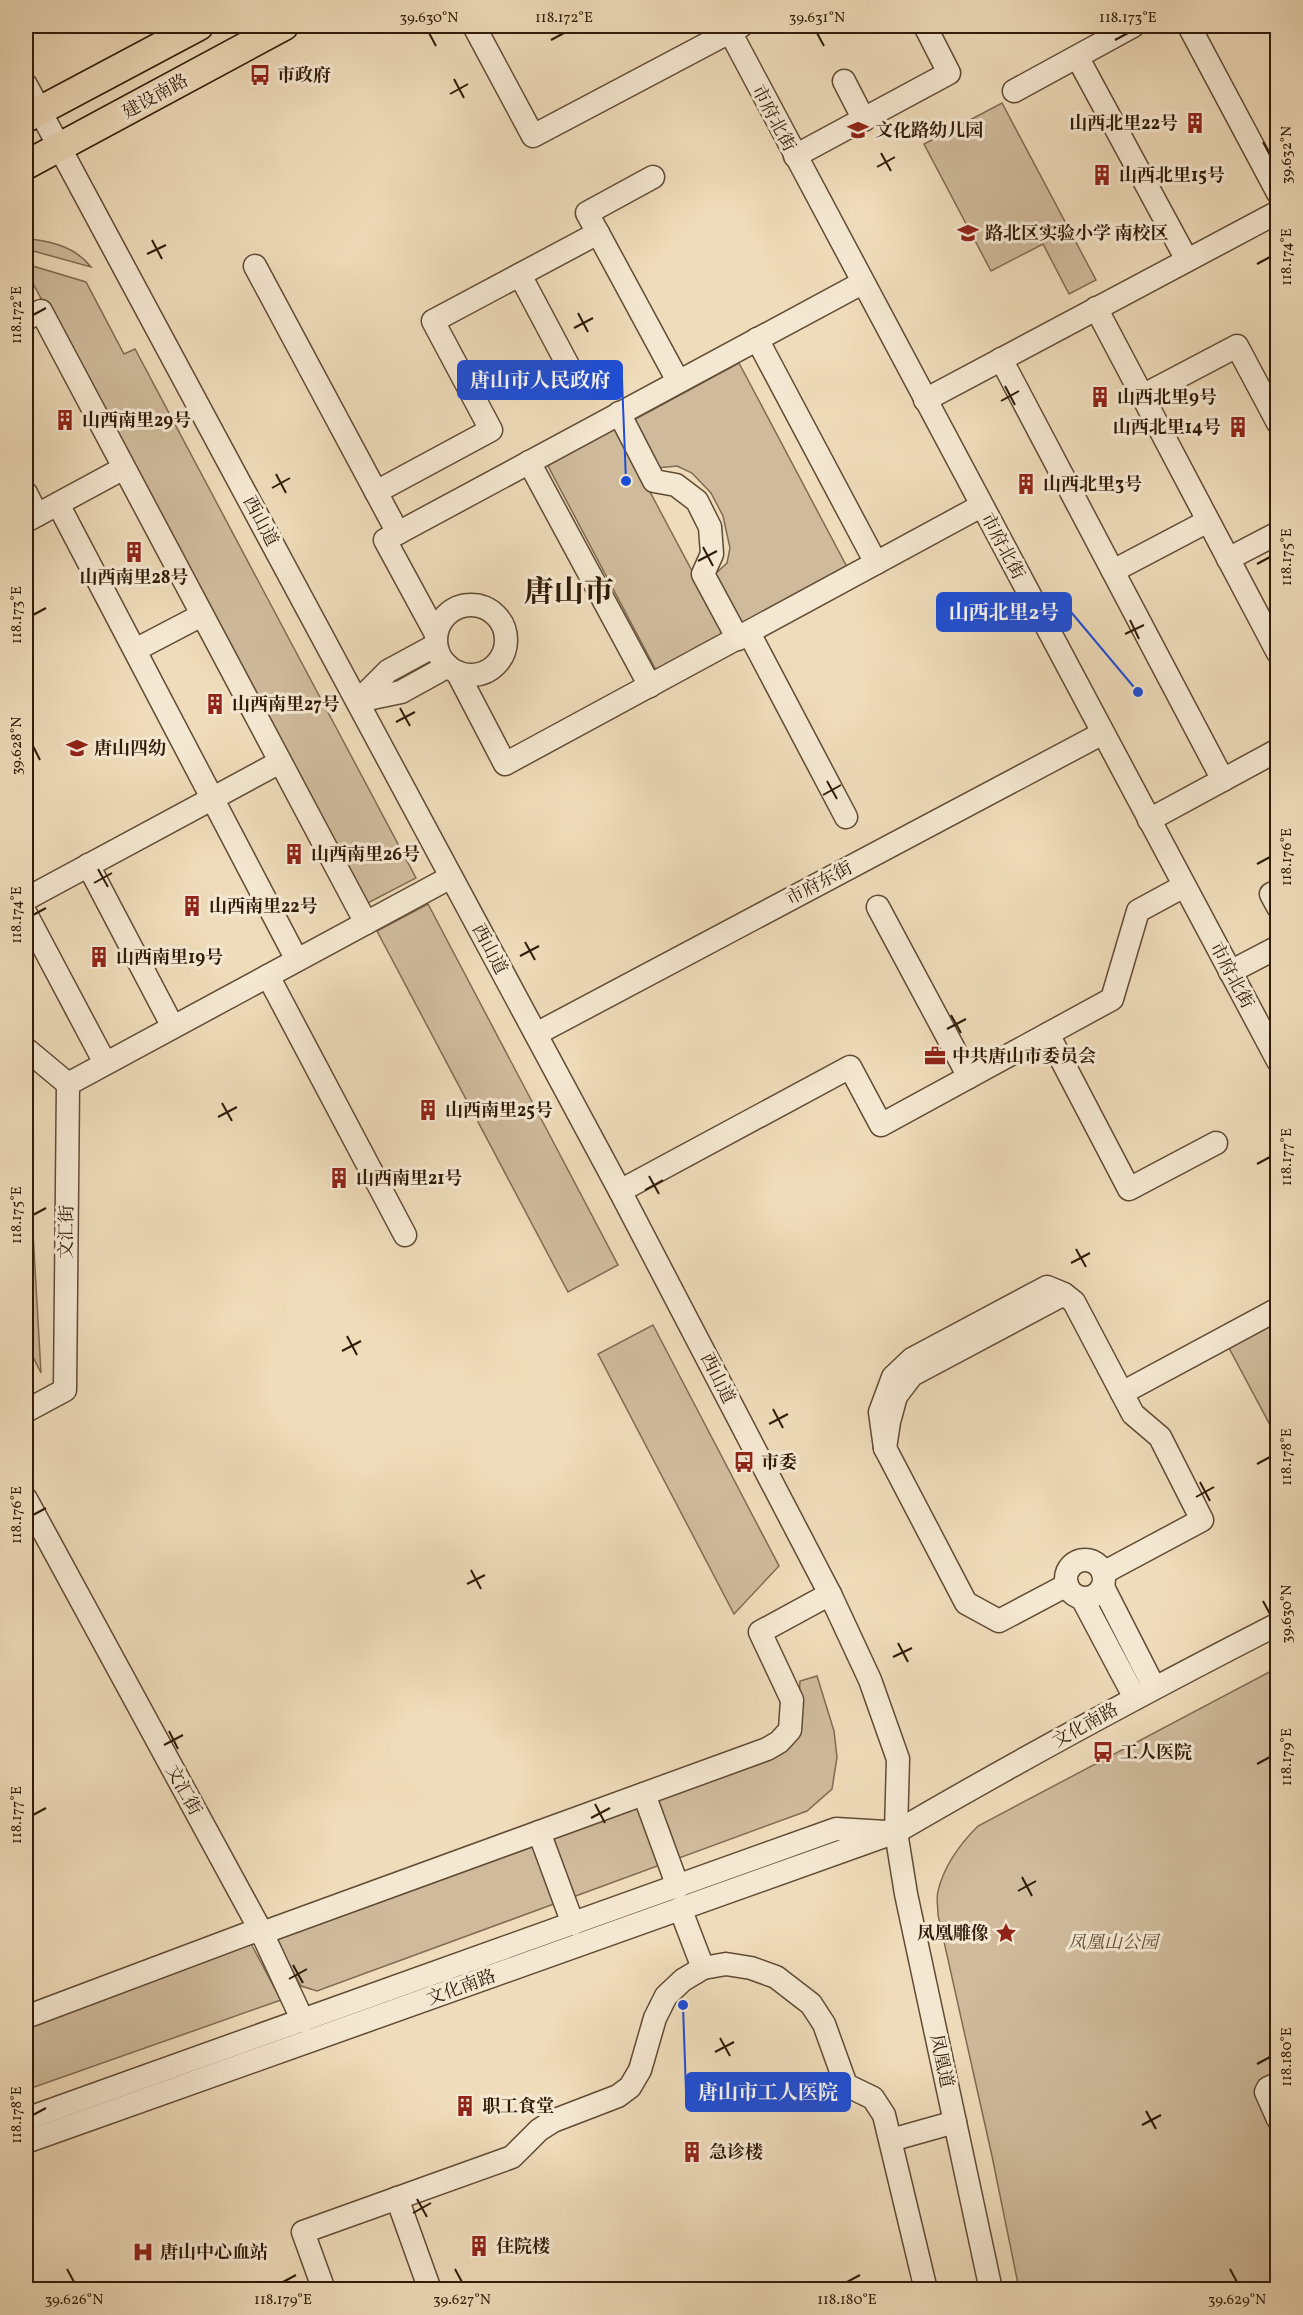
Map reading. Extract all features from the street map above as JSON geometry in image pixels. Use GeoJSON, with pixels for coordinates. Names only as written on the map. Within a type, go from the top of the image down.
{"type":"FeatureCollection","features":[{"type":"Feature","properties":{"kind":"main road"},"geometry":{"type":"LineString","coordinates":[[33,115],[199,26]]}},
{"type":"Feature","properties":{"kind":"main road","name":"建设南路"},"geometry":{"type":"LineString","coordinates":[[26,165],[284,26]]}},
{"type":"Feature","properties":{"kind":"street"},"geometry":{"type":"LineString","coordinates":[[474,26],[533,136],[729,27]]}},
{"type":"Feature","properties":{"kind":"street"},"geometry":{"type":"LineString","coordinates":[[795,156],[949,73],[925,26]]}},
{"type":"Feature","properties":{"kind":"street"},"geometry":{"type":"LineString","coordinates":[[1014,91],[1130,26]]}},
{"type":"Feature","properties":{"kind":"street"},"geometry":{"type":"LineString","coordinates":[[1189,26],[1278,193]]}},
{"type":"Feature","properties":{"kind":"street","name":"市府北街"},"geometry":{"type":"LineString","coordinates":[[729,27],[862,283],[1278,1061]]}},
{"type":"Feature","properties":{"kind":"street"},"geometry":{"type":"LineString","coordinates":[[1080,62],[1187,260]]}},
{"type":"Feature","properties":{"kind":"street"},"geometry":{"type":"LineString","coordinates":[[844,81],[864,120]]}},
{"type":"Feature","properties":{"kind":"street","name":"西山道"},"geometry":{"type":"LineString","coordinates":[[26,85],[33,115],[60,147],[620,1191],[830,1594],[870,1680],[898,1759],[896,1833]]}},
{"type":"Feature","properties":{"kind":"street"},"geometry":{"type":"LineString","coordinates":[[653,177],[587,213],[678,381]]}},
{"type":"Feature","properties":{"kind":"street"},"geometry":{"type":"LineString","coordinates":[[925,400],[1278,212]]}},
{"type":"Feature","properties":{"kind":"street"},"geometry":{"type":"LineString","coordinates":[[376,492],[491,430],[433,321],[598,233]]}},
{"type":"Feature","properties":{"kind":"street"},"geometry":{"type":"LineString","coordinates":[[255,266],[398,533]]}},
{"type":"Feature","properties":{"kind":"street"},"geometry":{"type":"LineString","coordinates":[[520,274],[579,386]]}},
{"type":"Feature","properties":{"kind":"street"},"geometry":{"type":"LineString","coordinates":[[862,283],[385,540],[436,639],[438,653],[453,669],[505,764],[981,506]]}},
{"type":"Feature","properties":{"kind":"street"},"geometry":{"type":"LineString","coordinates":[[1096,308],[1278,653]]}},
{"type":"Feature","properties":{"kind":"street"},"geometry":{"type":"LineString","coordinates":[[26,319],[41,311],[366,923]]}},
{"type":"Feature","properties":{"kind":"street"},"geometry":{"type":"LineString","coordinates":[[757,339],[876,563]]}},
{"type":"Feature","properties":{"kind":"street"},"geometry":{"type":"LineString","coordinates":[[1142,396],[1237,346],[1278,423]]}},
{"type":"Feature","properties":{"kind":"street"},"geometry":{"type":"LineString","coordinates":[[1001,359],[1223,780]]}},
{"type":"Feature","properties":{"kind":"street"},"geometry":{"type":"LineString","coordinates":[[619,413],[654,480],[676,485],[697,501],[710,526],[712,554],[703,574],[744,636],[846,817]]}},
{"type":"Feature","properties":{"kind":"street"},"geometry":{"type":"LineString","coordinates":[[529,462],[650,686]]}},
{"type":"Feature","properties":{"kind":"street"},"geometry":{"type":"LineString","coordinates":[[26,493],[31,518],[124,468]]}},
{"type":"Feature","properties":{"kind":"street"},"geometry":{"type":"LineString","coordinates":[[58,504],[297,960]]}},
{"type":"Feature","properties":{"kind":"street"},"geometry":{"type":"LineString","coordinates":[[1113,571],[1208,521]]}},
{"type":"Feature","properties":{"kind":"street"},"geometry":{"type":"LineString","coordinates":[[1228,560],[1278,533]]}},
{"type":"Feature","properties":{"kind":"street"},"geometry":{"type":"LineString","coordinates":[[476,604],[495,614],[502,622],[506,644],[504,654],[498,664],[489,670],[479,675],[468,675],[453,669],[401,692],[358,701],[388,671],[436,639],[440,624],[455,608],[476,604]]}},
{"type":"Feature","properties":{"kind":"street"},"geometry":{"type":"LineString","coordinates":[[135,650],[202,615]]}},
{"type":"Feature","properties":{"kind":"street","name":"市府东街"},"geometry":{"type":"LineString","coordinates":[[536,1034],[1102,733]]}},
{"type":"Feature","properties":{"kind":"street"},"geometry":{"type":"LineString","coordinates":[[1149,820],[1278,750]]}},
{"type":"Feature","properties":{"kind":"street"},"geometry":{"type":"LineString","coordinates":[[26,899],[280,762]]}},
{"type":"Feature","properties":{"kind":"street"},"geometry":{"type":"LineString","coordinates":[[88,865],[173,1027]]}},
{"type":"Feature","properties":{"kind":"street"},"geometry":{"type":"LineString","coordinates":[[26,1049],[68,1084],[452,877]]}},
{"type":"Feature","properties":{"kind":"street"},"geometry":{"type":"LineString","coordinates":[[620,1191],[850,1067],[882,1125],[1112,999],[1138,911],[1184,886]]}},
{"type":"Feature","properties":{"kind":"street"},"geometry":{"type":"LineString","coordinates":[[1278,891],[1271,894],[1278,908]]}},
{"type":"Feature","properties":{"kind":"street"},"geometry":{"type":"LineString","coordinates":[[878,907],[969,1077]]}},
{"type":"Feature","properties":{"kind":"street"},"geometry":{"type":"LineString","coordinates":[[26,914],[105,1063]]}},
{"type":"Feature","properties":{"kind":"street"},"geometry":{"type":"LineString","coordinates":[[1230,972],[1278,948]]}},
{"type":"Feature","properties":{"kind":"street"},"geometry":{"type":"LineString","coordinates":[[268,976],[405,1235]]}},
{"type":"Feature","properties":{"kind":"street"},"geometry":{"type":"LineString","coordinates":[[1048,1034],[1129,1189],[1216,1143]]}},
{"type":"Feature","properties":{"kind":"street","name":"文汇街"},"geometry":{"type":"LineString","coordinates":[[26,1411],[65,1390],[68,1084]]}},
{"type":"Feature","properties":{"kind":"street"},"geometry":{"type":"LineString","coordinates":[[1047,1287],[1064,1294],[1074,1302],[1122,1393],[1133,1414],[1160,1437],[1202,1520],[1103,1580],[1094,1596],[1075,1591],[999,1621],[966,1603],[885,1448],[880,1412],[893,1377],[912,1359],[1047,1287]]}},
{"type":"Feature","properties":{"kind":"street"},"geometry":{"type":"LineString","coordinates":[[1122,1393],[1278,1309]]}},
{"type":"Feature","properties":{"kind":"street","name":"文汇街"},"geometry":{"type":"LineString","coordinates":[[26,1499],[262,1933],[303,2021]]}},
{"type":"Feature","properties":{"kind":"street"},"geometry":{"type":"LineString","coordinates":[[1082,1561],[1095,1563],[1144,1693],[1075,1591],[1068,1572],[1076,1563],[1082,1561]]}},
{"type":"Feature","properties":{"kind":"street"},"geometry":{"type":"LineString","coordinates":[[26,2017],[252,1932],[262,1933],[767,1749],[779,1742],[790,1730],[792,1700],[760,1632],[830,1594]]}},
{"type":"Feature","properties":{"kind":"street","name":"文化南路"},"geometry":{"type":"LineString","coordinates":[[26,2142],[679,1898],[836,1829],[896,1833],[984,1781],[1144,1693],[1278,1624]]}},
{"type":"Feature","properties":{"kind":"street"},"geometry":{"type":"LineString","coordinates":[[644,1794],[703,1968]]}},
{"type":"Feature","properties":{"kind":"street"},"geometry":{"type":"LineString","coordinates":[[539,1832],[573,1924]]}},
{"type":"Feature","properties":{"kind":"street","name":"凤凰道"},"geometry":{"type":"LineString","coordinates":[[896,1833],[907,1900],[991,2289]]}},
{"type":"Feature","properties":{"kind":"street","name":"文化南路"},"geometry":{"type":"LineString","coordinates":[[26,2119],[573,1924],[679,1898]]}},
{"type":"Feature","properties":{"kind":"street"},"geometry":{"type":"LineString","coordinates":[[324,2289],[303,2232],[512,2157],[539,2130],[553,2121],[618,2096],[630,2087],[640,2070],[655,2018],[666,1996],[683,1980],[703,1968],[726,1964],[751,1968],[777,1977],[811,2004],[824,2024],[846,2085],[873,2098],[884,2115],[926,2289]]}},
{"type":"Feature","properties":{"kind":"street"},"geometry":{"type":"LineString","coordinates":[[1278,2087],[1275,2085],[1268,2088],[1266,2092],[1278,2119]]}},
{"type":"Feature","properties":{"kind":"street"},"geometry":{"type":"LineString","coordinates":[[891,2140],[956,2122]]}},
{"type":"Feature","properties":{"kind":"street"},"geometry":{"type":"LineString","coordinates":[[397,2198],[430,2289]]}},
{"type":"Feature","properties":{"kind":"green space"},"geometry":{"type":"Polygon","coordinates":[[[1002,103],[1096,280],[1069,294],[1043,244],[991,271],[924,144],[1002,103]]]}},
{"type":"Feature","properties":{"kind":"green space"},"geometry":{"type":"Polygon","coordinates":[[[31,239],[64,247],[79,255],[91,267],[26,249],[26,240],[31,239]]]}},
{"type":"Feature","properties":{"kind":"green space"},"geometry":{"type":"Polygon","coordinates":[[[26,264],[86,282],[124,354],[135,349],[416,878],[362,906],[26,270],[26,264]]]}},
{"type":"Feature","properties":{"kind":"green space"},"geometry":{"type":"Polygon","coordinates":[[[739,363],[847,567],[739,625],[713,576],[727,563],[730,548],[723,516],[711,493],[692,473],[677,466],[657,468],[632,421],[739,363]]]}},
{"type":"Feature","properties":{"kind":"green space"},"geometry":{"type":"Polygon","coordinates":[[[616,428],[725,633],[656,670],[547,464],[616,428]]]}},
{"type":"Feature","properties":{"kind":"green space"},"geometry":{"type":"Polygon","coordinates":[[[428,904],[618,1265],[568,1292],[377,931],[428,904]]]}},
{"type":"Feature","properties":{"kind":"green space"},"geometry":{"type":"Polygon","coordinates":[[[26,1198],[31,1198],[41,1373],[26,1343],[26,1198]]]}},
{"type":"Feature","properties":{"kind":"green space"},"geometry":{"type":"Polygon","coordinates":[[[1277,1321],[1277,1438],[1229,1348],[1277,1321]]]}},
{"type":"Feature","properties":{"kind":"green space"},"geometry":{"type":"Polygon","coordinates":[[[653,1325],[779,1566],[734,1614],[598,1354],[653,1325]]]}},
{"type":"Feature","properties":{"kind":"green space","name":"凤凰山公园"},"geometry":{"type":"Polygon","coordinates":[[[1277,1668],[1277,2289],[1019,2289],[938,1915],[937,1894],[944,1873],[959,1848],[978,1826],[1277,1668]]]}},
{"type":"Feature","properties":{"kind":"green space"},"geometry":{"type":"Polygon","coordinates":[[[817,1676],[834,1731],[837,1757],[832,1789],[807,1811],[317,1991],[301,1986],[275,1938],[777,1754],[798,1720],[800,1681],[817,1676]]]}},
{"type":"Feature","properties":{"kind":"green space"},"geometry":{"type":"Polygon","coordinates":[[[250,1942],[281,2000],[26,2090],[26,2025],[250,1942]]]}},
{"type":"Feature","properties":{"kind":"place","name":"市政府"},"geometry":{"type":"Point","coordinates":[260,75]}},
{"type":"Feature","properties":{"kind":"place","name":"山西北里22号"},"geometry":{"type":"Point","coordinates":[1195,123]}},
{"type":"Feature","properties":{"kind":"place","name":"文化路幼儿园"},"geometry":{"type":"Point","coordinates":[858,130]}},
{"type":"Feature","properties":{"kind":"place","name":"山西北里15号"},"geometry":{"type":"Point","coordinates":[1102,175]}},
{"type":"Feature","properties":{"kind":"place","name":"路北区实验小学 南校区"},"geometry":{"type":"Point","coordinates":[968,233]}},
{"type":"Feature","properties":{"kind":"place","name":"山西北里9号"},"geometry":{"type":"Point","coordinates":[1100,397]}},
{"type":"Feature","properties":{"kind":"place","name":"山西南里29号"},"geometry":{"type":"Point","coordinates":[65,420]}},
{"type":"Feature","properties":{"kind":"place","name":"山西北里14号"},"geometry":{"type":"Point","coordinates":[1238,427]}},
{"type":"Feature","properties":{"kind":"place","name":"唐山市人民政府"},"geometry":{"type":"Point","coordinates":[626,481]}},
{"type":"Feature","properties":{"kind":"place","name":"山西北里3号"},"geometry":{"type":"Point","coordinates":[1026,484]}},
{"type":"Feature","properties":{"kind":"place","name":"山西南里28号"},"geometry":{"type":"Point","coordinates":[134,552]}},
{"type":"Feature","properties":{"kind":"place","name":"山西北里2号"},"geometry":{"type":"Point","coordinates":[1138,692]}},
{"type":"Feature","properties":{"kind":"place","name":"山西南里27号"},"geometry":{"type":"Point","coordinates":[215,704]}},
{"type":"Feature","properties":{"kind":"place","name":"唐山四幼"},"geometry":{"type":"Point","coordinates":[77,748]}},
{"type":"Feature","properties":{"kind":"place","name":"山西南里26号"},"geometry":{"type":"Point","coordinates":[294,854]}},
{"type":"Feature","properties":{"kind":"place","name":"山西南里22号"},"geometry":{"type":"Point","coordinates":[192,906]}},
{"type":"Feature","properties":{"kind":"place","name":"山西南里19号"},"geometry":{"type":"Point","coordinates":[99,957]}},
{"type":"Feature","properties":{"kind":"place","name":"中共唐山市委员会"},"geometry":{"type":"Point","coordinates":[935,1056]}},
{"type":"Feature","properties":{"kind":"place","name":"山西南里25号"},"geometry":{"type":"Point","coordinates":[428,1110]}},
{"type":"Feature","properties":{"kind":"place","name":"山西南里21号"},"geometry":{"type":"Point","coordinates":[339,1178]}},
{"type":"Feature","properties":{"kind":"place","name":"市委"},"geometry":{"type":"Point","coordinates":[744,1462]}},
{"type":"Feature","properties":{"kind":"place","name":"工人医院"},"geometry":{"type":"Point","coordinates":[1103,1752]}},
{"type":"Feature","properties":{"kind":"place","name":"凤凰雕像"},"geometry":{"type":"Point","coordinates":[1006,1933]}},
{"type":"Feature","properties":{"kind":"place","name":"唐山市工人医院"},"geometry":{"type":"Point","coordinates":[683,2005]}},
{"type":"Feature","properties":{"kind":"place","name":"职工食堂"},"geometry":{"type":"Point","coordinates":[465,2106]}},
{"type":"Feature","properties":{"kind":"place","name":"急诊楼"},"geometry":{"type":"Point","coordinates":[692,2152]}},
{"type":"Feature","properties":{"kind":"place","name":"住院楼"},"geometry":{"type":"Point","coordinates":[479,2246]}},
{"type":"Feature","properties":{"kind":"place","name":"唐山中心血站"},"geometry":{"type":"Point","coordinates":[143,2252]}},
{"type":"Feature","properties":{"kind":"district","name":"唐山市"},"geometry":{"type":"Point","coordinates":[569,591]}}]}
